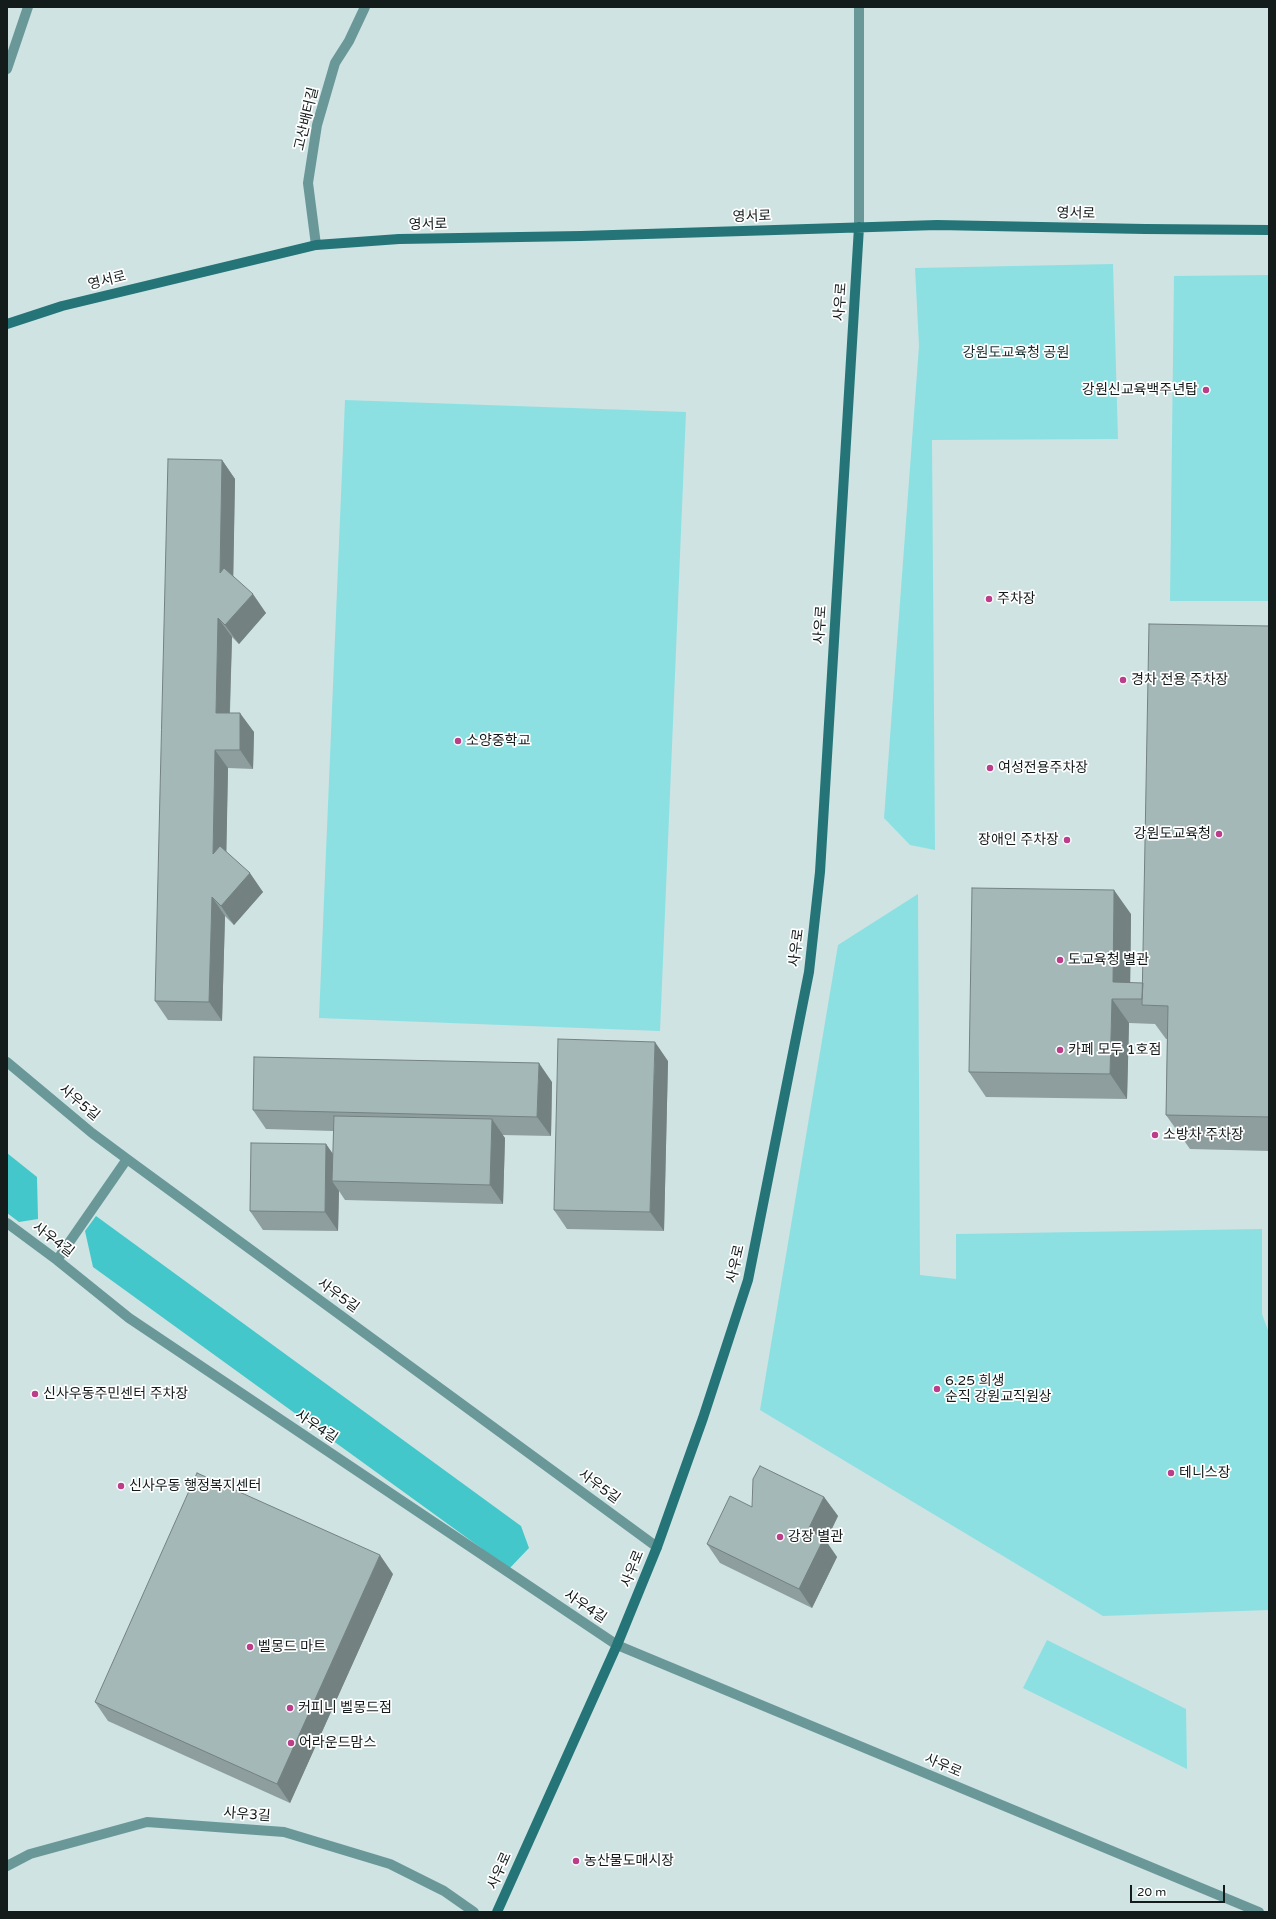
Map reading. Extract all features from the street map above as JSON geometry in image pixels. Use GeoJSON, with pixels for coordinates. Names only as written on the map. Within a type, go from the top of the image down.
{"type":"FeatureCollection","features":[{"type":"Feature","properties":{"kind":"street"},"geometry":{"type":"LineString","coordinates":[[7,69],[28,7]]}},
{"type":"Feature","properties":{"kind":"street","name":"고산배터길"},"geometry":{"type":"LineString","coordinates":[[316,245],[308,183],[317,125],[335,63],[349,41],[365,7]]}},
{"type":"Feature","properties":{"kind":"street"},"geometry":{"type":"LineString","coordinates":[[859,7],[859,226]]}},
{"type":"Feature","properties":{"kind":"street","name":"영서로"},"geometry":{"type":"LineString","coordinates":[[7,324],[62,306],[316,245],[399,239],[653,234],[859,226],[937,225],[1269,230]]}},
{"type":"Feature","properties":{"kind":"street","name":"사우로"},"geometry":{"type":"LineString","coordinates":[[497,1912],[617,1645],[657,1547],[748,1280],[809,972],[820,872],[859,226]]}},
{"type":"Feature","properties":{"kind":"street","name":"사우5길"},"geometry":{"type":"LineString","coordinates":[[7,1062],[92,1133],[126,1159],[657,1547]]}},
{"type":"Feature","properties":{"kind":"street"},"geometry":{"type":"LineString","coordinates":[[57,1260],[126,1159]]}},
{"type":"Feature","properties":{"kind":"street","name":"사우4길"},"geometry":{"type":"LineString","coordinates":[[7,1223],[57,1260],[129,1318],[617,1645]]}},
{"type":"Feature","properties":{"kind":"street","name":"사우로"},"geometry":{"type":"LineString","coordinates":[[617,1645],[1259,1912]]}},
{"type":"Feature","properties":{"kind":"street","name":"사우3길"},"geometry":{"type":"LineString","coordinates":[[7,1866],[30,1854],[147,1822],[284,1832],[390,1864],[444,1892],[474,1912]]}},
{"type":"Feature","properties":{"kind":"green space","name":"강원도교육청 공원"},"geometry":{"type":"Polygon","coordinates":[[[1113,264],[1118,439],[932,440],[935,850],[910,845],[884,818],[919,346],[915,268],[1113,264]]]}},
{"type":"Feature","properties":{"kind":"green space"},"geometry":{"type":"Polygon","coordinates":[[[1269,275],[1269,601],[1170,601],[1174,276],[1269,275]]]}},
{"type":"Feature","properties":{"kind":"green space"},"geometry":{"type":"Polygon","coordinates":[[[345,400],[686,412],[660,1031],[319,1018],[345,400]]]}},
{"type":"Feature","properties":{"kind":"green space"},"geometry":{"type":"Polygon","coordinates":[[[918,894],[920,1275],[956,1279],[956,1234],[1262,1229],[1262,1314],[1269,1333],[1269,1610],[1103,1616],[760,1410],[838,945],[918,894]]]}},
{"type":"Feature","properties":{"kind":"green space"},"geometry":{"type":"Polygon","coordinates":[[[1047,1640],[1186,1709],[1187,1769],[1023,1688],[1047,1640]]]}},
{"type":"Feature","properties":{"kind":"shaded area"},"geometry":{"type":"Polygon","coordinates":[[[7,1153],[37,1177],[38,1219],[19,1222],[7,1213],[7,1153]]]}},
{"type":"Feature","properties":{"kind":"shaded area"},"geometry":{"type":"Polygon","coordinates":[[[96,1216],[521,1526],[529,1548],[507,1571],[481,1548],[93,1267],[85,1231],[96,1216]]]}},
{"type":"Feature","properties":{"kind":"building"},"geometry":{"type":"Polygon","coordinates":[[[168,459],[222,460],[220,573],[224,568],[253,594],[225,625],[218,618],[216,713],[240,713],[240,750],[215,750],[213,854],[220,846],[250,873],[221,906],[212,897],[209,1002],[155,1001],[168,459]]]}},
{"type":"Feature","properties":{"kind":"building","name":"강원도교육청"},"geometry":{"type":"Polygon","coordinates":[[[1149,624],[1269,626],[1269,1117],[1166,1115],[1168,1006],[1142,1005],[1149,624]]]}},
{"type":"Feature","properties":{"kind":"building","name":"도교육청 별관"},"geometry":{"type":"Polygon","coordinates":[[[972,888],[1114,890],[1113,982],[1143,983],[1142,999],[1112,999],[1110,1074],[969,1072],[972,888]]]}},
{"type":"Feature","properties":{"kind":"building"},"geometry":{"type":"Polygon","coordinates":[[[558,1039],[655,1042],[650,1212],[554,1210],[558,1039]]]}},
{"type":"Feature","properties":{"kind":"building"},"geometry":{"type":"Polygon","coordinates":[[[254,1057],[539,1063],[537,1117],[253,1110],[254,1057]]]}},
{"type":"Feature","properties":{"kind":"building"},"geometry":{"type":"Polygon","coordinates":[[[334,1116],[492,1119],[490,1185],[332,1181],[334,1116]]]}},
{"type":"Feature","properties":{"kind":"building"},"geometry":{"type":"Polygon","coordinates":[[[251,1143],[326,1144],[325,1212],[250,1211],[251,1143]]]}},
{"type":"Feature","properties":{"kind":"building","name":"강장 별관"},"geometry":{"type":"Polygon","coordinates":[[[760,1466],[824,1497],[808,1530],[824,1538],[799,1589],[707,1544],[730,1496],[752,1507],[753,1479],[760,1466]]]}},
{"type":"Feature","properties":{"kind":"building","name":"벨몽드 마트"},"geometry":{"type":"Polygon","coordinates":[[[197,1473],[380,1555],[277,1784],[95,1702],[197,1473]]]}},
{"type":"Feature","properties":{"kind":"place","name":"강원신교육백주년탑"},"geometry":{"type":"Point","coordinates":[1206,390]}},
{"type":"Feature","properties":{"kind":"place","name":"주차장"},"geometry":{"type":"Point","coordinates":[989,599]}},
{"type":"Feature","properties":{"kind":"place","name":"경차 전용 주차장"},"geometry":{"type":"Point","coordinates":[1123,680]}},
{"type":"Feature","properties":{"kind":"place","name":"소양중학교"},"geometry":{"type":"Point","coordinates":[458,741]}},
{"type":"Feature","properties":{"kind":"place","name":"여성전용주차장"},"geometry":{"type":"Point","coordinates":[990,768]}},
{"type":"Feature","properties":{"kind":"place","name":"강원도교육청"},"geometry":{"type":"Point","coordinates":[1219,834]}},
{"type":"Feature","properties":{"kind":"place","name":"장애인 주차장"},"geometry":{"type":"Point","coordinates":[1067,840]}},
{"type":"Feature","properties":{"kind":"place","name":"도교육청 별관"},"geometry":{"type":"Point","coordinates":[1060,960]}},
{"type":"Feature","properties":{"kind":"place","name":"카페 모두 1호점"},"geometry":{"type":"Point","coordinates":[1060,1050]}},
{"type":"Feature","properties":{"kind":"place","name":"소방차 주차장"},"geometry":{"type":"Point","coordinates":[1155,1135]}},
{"type":"Feature","properties":{"kind":"place","name":"6.25 희생 순직 강원교직원상"},"geometry":{"type":"Point","coordinates":[937,1389]}},
{"type":"Feature","properties":{"kind":"place","name":"신사우동주민센터 주차장"},"geometry":{"type":"Point","coordinates":[35,1394]}},
{"type":"Feature","properties":{"kind":"place","name":"테니스장"},"geometry":{"type":"Point","coordinates":[1171,1473]}},
{"type":"Feature","properties":{"kind":"place","name":"신사우동 행정복지센터"},"geometry":{"type":"Point","coordinates":[121,1486]}},
{"type":"Feature","properties":{"kind":"place","name":"강장 별관"},"geometry":{"type":"Point","coordinates":[780,1537]}},
{"type":"Feature","properties":{"kind":"place","name":"벨몽드 마트"},"geometry":{"type":"Point","coordinates":[250,1647]}},
{"type":"Feature","properties":{"kind":"place","name":"커피니 벨몽드점"},"geometry":{"type":"Point","coordinates":[290,1708]}},
{"type":"Feature","properties":{"kind":"place","name":"어라운드맘스"},"geometry":{"type":"Point","coordinates":[291,1743]}},
{"type":"Feature","properties":{"kind":"place","name":"농산물도매시장"},"geometry":{"type":"Point","coordinates":[576,1861]}}]}
